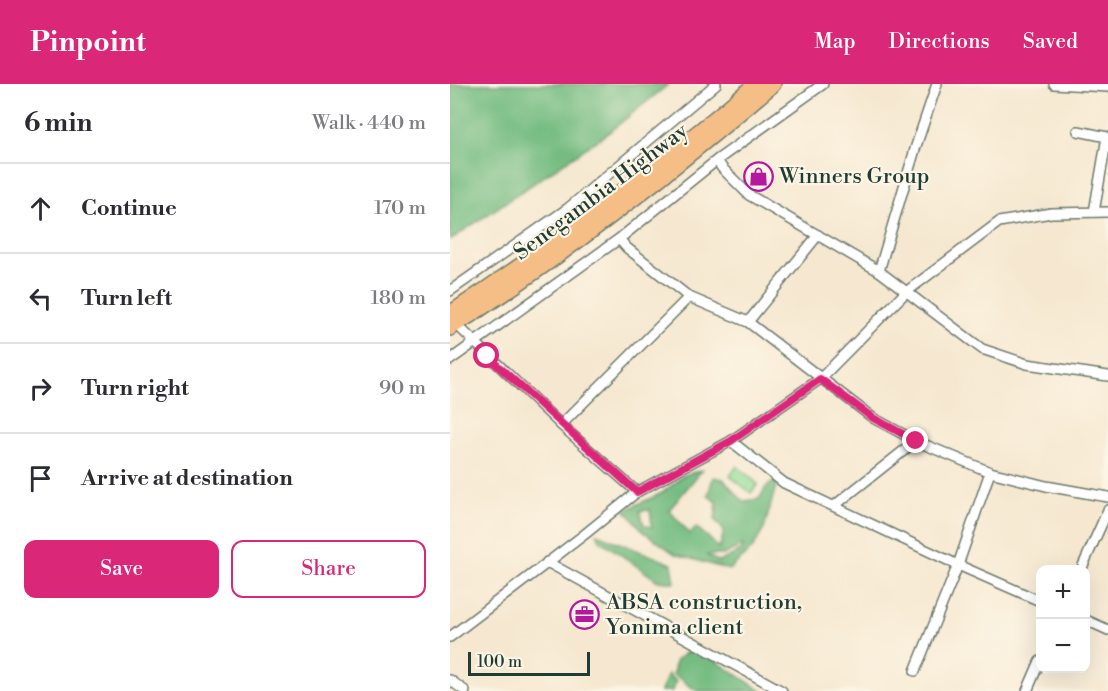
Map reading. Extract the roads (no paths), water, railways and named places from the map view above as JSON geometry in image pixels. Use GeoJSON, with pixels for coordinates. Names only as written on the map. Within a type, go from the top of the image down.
{"type":"FeatureCollection","features":[{"type":"Feature","properties":{"kind":"main road","name":"Senegambia Highway"},"geometry":{"type":"LineString","coordinates":[[452,322],[699,133],[756,84]]}},
{"type":"Feature","properties":{"kind":"main road","name":"Senegambia Highway"},"geometry":{"type":"LineString","coordinates":[[452,322],[606,219],[706,142],[773,84]]}},
{"type":"Feature","properties":{"kind":"street"},"geometry":{"type":"LineString","coordinates":[[450,291],[567,210],[716,84]]}},
{"type":"Feature","properties":{"kind":"street"},"geometry":{"type":"LineString","coordinates":[[450,360],[619,239],[717,160],[822,84]]}},
{"type":"Feature","properties":{"kind":"street"},"geometry":{"type":"LineString","coordinates":[[879,271],[916,146],[938,84]]}},
{"type":"Feature","properties":{"kind":"street"},"geometry":{"type":"LineString","coordinates":[[1054,84],[1108,87]]}},
{"type":"Feature","properties":{"kind":"street"},"geometry":{"type":"LineString","coordinates":[[1078,131],[1107,137],[1106,156],[1094,212]]}},
{"type":"Feature","properties":{"kind":"street"},"geometry":{"type":"LineString","coordinates":[[717,160],[749,195],[879,271],[982,349],[1027,364],[1108,376]]}},
{"type":"Feature","properties":{"kind":"street"},"geometry":{"type":"LineString","coordinates":[[450,637],[637,492],[731,441],[820,379],[906,292],[999,222],[1051,213],[1108,212]]}},
{"type":"Feature","properties":{"kind":"street"},"geometry":{"type":"LineString","coordinates":[[748,322],[818,235]]}},
{"type":"Feature","properties":{"kind":"street"},"geometry":{"type":"LineString","coordinates":[[619,239],[627,248],[689,297],[748,322],[873,418],[916,441],[990,472],[1046,486],[1108,497]]}},
{"type":"Feature","properties":{"kind":"street"},"geometry":{"type":"LineString","coordinates":[[561,425],[689,297]]}},
{"type":"Feature","properties":{"kind":"street"},"geometry":{"type":"LineString","coordinates":[[452,322],[561,425],[637,492]]}},
{"type":"Feature","properties":{"kind":"street"},"geometry":{"type":"LineString","coordinates":[[731,441],[784,483],[958,565],[1036,599]]}},
{"type":"Feature","properties":{"kind":"street"},"geometry":{"type":"LineString","coordinates":[[834,506],[916,441]]}},
{"type":"Feature","properties":{"kind":"street"},"geometry":{"type":"LineString","coordinates":[[915,671],[958,565],[990,472]]}},
{"type":"Feature","properties":{"kind":"street"},"geometry":{"type":"LineString","coordinates":[[1083,565],[1108,510]]}},
{"type":"Feature","properties":{"kind":"street"},"geometry":{"type":"LineString","coordinates":[[546,562],[782,691]]}},
{"type":"Feature","properties":{"kind":"street"},"geometry":{"type":"LineString","coordinates":[[1090,622],[1108,630]]}},
{"type":"Feature","properties":{"kind":"street"},"geometry":{"type":"LineString","coordinates":[[1028,691],[1036,673]]}},
{"type":"Feature","properties":{"kind":"street"},"geometry":{"type":"LineString","coordinates":[[450,680],[465,691]]}},
{"type":"Feature","properties":{"kind":"place","name":"Winners Group"},"geometry":{"type":"Point","coordinates":[758,176]}},
{"type":"Feature","properties":{"kind":"place","name":"ABSA construction, Yonima client"},"geometry":{"type":"Point","coordinates":[585,615]}}]}
